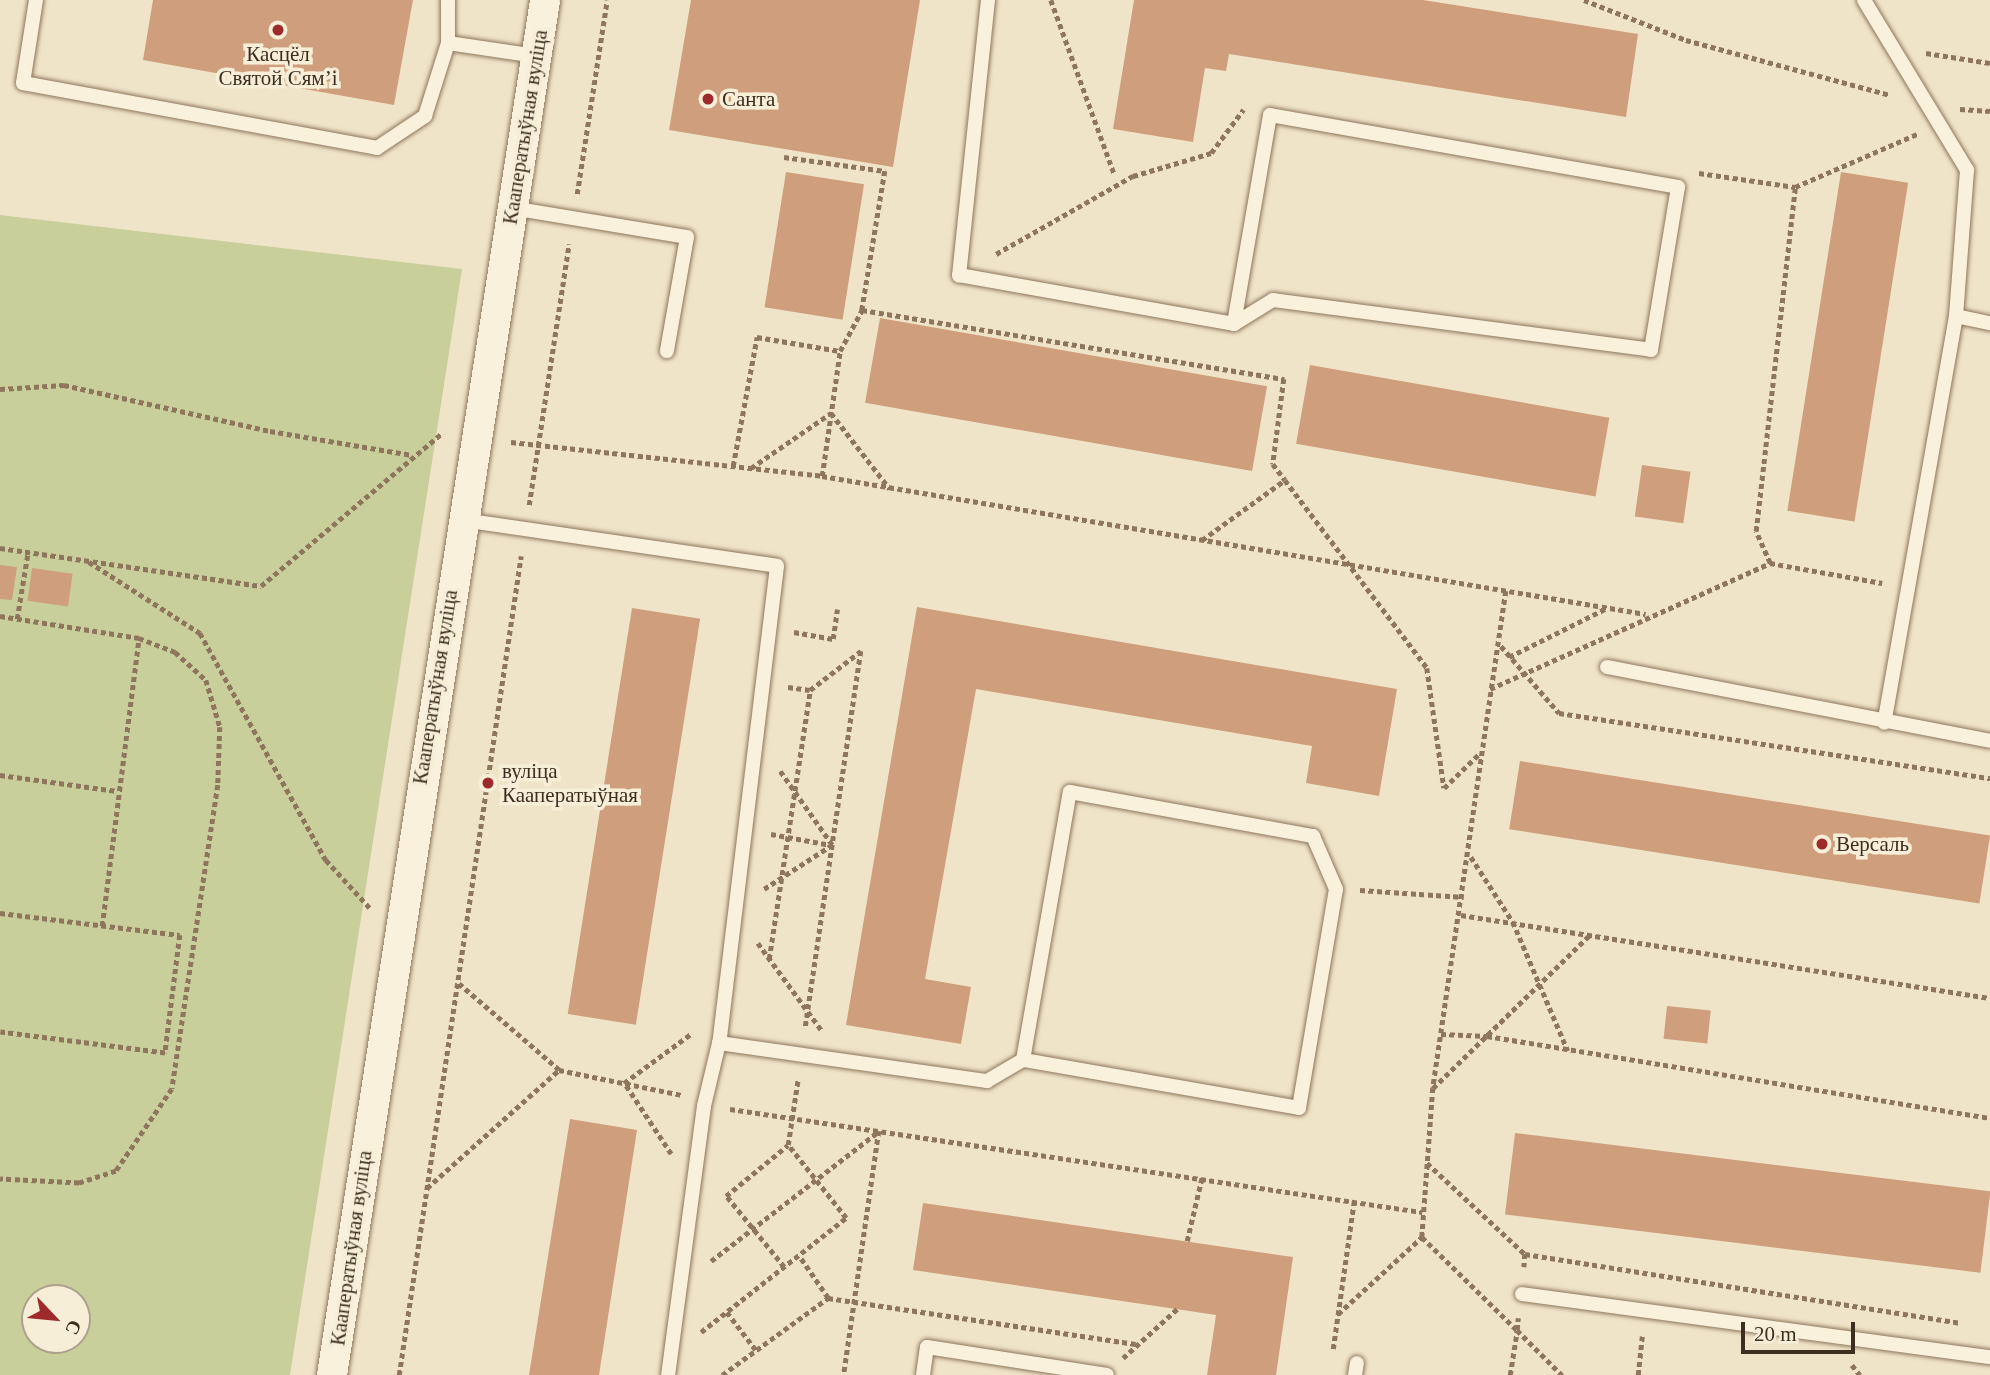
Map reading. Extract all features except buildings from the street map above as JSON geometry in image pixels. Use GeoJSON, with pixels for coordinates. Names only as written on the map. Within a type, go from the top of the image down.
{"type":"FeatureCollection","features":[{"type":"Feature","properties":{"kind":"street","name":"Кааператыўная вуліца"},"geometry":{"type":"LineString","coordinates":[[332,1375],[461,520],[545,0]]}},
{"type":"Feature","properties":{"kind":"lane"},"geometry":{"type":"LineString","coordinates":[[36,0],[23,83],[377,148],[425,116],[448,43],[448,0]]}},
{"type":"Feature","properties":{"kind":"lane"},"geometry":{"type":"LineString","coordinates":[[988,0],[958,275],[1234,324],[1273,300],[1651,350],[1678,187],[1270,115],[1234,324]]}},
{"type":"Feature","properties":{"kind":"lane"},"geometry":{"type":"LineString","coordinates":[[1864,0],[1928,105],[1936,126],[1968,170],[1956,316],[1904,587],[1884,723]]}},
{"type":"Feature","properties":{"kind":"lane"},"geometry":{"type":"LineString","coordinates":[[448,43],[536,56]]}},
{"type":"Feature","properties":{"kind":"lane"},"geometry":{"type":"LineString","coordinates":[[512,208],[687,237],[667,351]]}},
{"type":"Feature","properties":{"kind":"lane"},"geometry":{"type":"LineString","coordinates":[[1956,316],[1990,323]]}},
{"type":"Feature","properties":{"kind":"lane"},"geometry":{"type":"LineString","coordinates":[[461,520],[777,566],[741,829],[719,1043],[704,1105],[695,1189],[668,1375]]}},
{"type":"Feature","properties":{"kind":"lane"},"geometry":{"type":"LineString","coordinates":[[1607,667],[1884,723],[1990,741]]}},
{"type":"Feature","properties":{"kind":"lane"},"geometry":{"type":"LineString","coordinates":[[719,1043],[987,1081],[1023,1060],[1299,1108],[1336,889],[1314,836],[1070,792],[1023,1060]]}},
{"type":"Feature","properties":{"kind":"lane"},"geometry":{"type":"LineString","coordinates":[[1522,1294],[1990,1357]]}},
{"type":"Feature","properties":{"kind":"lane"},"geometry":{"type":"LineString","coordinates":[[923,1375],[927,1347],[1107,1374]]}},
{"type":"Feature","properties":{"kind":"path"},"geometry":{"type":"LineString","coordinates":[[399,1375],[607,0]]}},
{"type":"Feature","properties":{"kind":"path"},"geometry":{"type":"LineString","coordinates":[[1051,0],[1114,173]]}},
{"type":"Feature","properties":{"kind":"path"},"geometry":{"type":"LineString","coordinates":[[1584,0],[1686,40],[1928,105]]}},
{"type":"Feature","properties":{"kind":"path"},"geometry":{"type":"LineString","coordinates":[[1927,52],[1990,63]]}},
{"type":"Feature","properties":{"kind":"path"},"geometry":{"type":"LineString","coordinates":[[958,275],[1133,176],[1211,152],[1251,100]]}},
{"type":"Feature","properties":{"kind":"path"},"geometry":{"type":"LineString","coordinates":[[1963,107],[1990,111]]}},
{"type":"Feature","properties":{"kind":"path"},"geometry":{"type":"LineString","coordinates":[[1690,172],[1795,187],[1936,126]]}},
{"type":"Feature","properties":{"kind":"path"},"geometry":{"type":"LineString","coordinates":[[1770,563],[1756,531],[1795,187]]}},
{"type":"Feature","properties":{"kind":"path"},"geometry":{"type":"LineString","coordinates":[[822,476],[840,351],[862,310]]}},
{"type":"Feature","properties":{"kind":"path"},"geometry":{"type":"LineString","coordinates":[[733,467],[757,337],[840,351]]}},
{"type":"Feature","properties":{"kind":"path"},"geometry":{"type":"LineString","coordinates":[[0,389],[64,385],[270,431],[413,455]]}},
{"type":"Feature","properties":{"kind":"path"},"geometry":{"type":"LineString","coordinates":[[751,468],[831,413]]}},
{"type":"Feature","properties":{"kind":"path"},"geometry":{"type":"LineString","coordinates":[[831,413],[891,489]]}},
{"type":"Feature","properties":{"kind":"path"},"geometry":{"type":"LineString","coordinates":[[0,548],[261,586],[440,432]]}},
{"type":"Feature","properties":{"kind":"path"},"geometry":{"type":"LineString","coordinates":[[538,446],[822,476],[1646,614]]}},
{"type":"Feature","properties":{"kind":"path"},"geometry":{"type":"LineString","coordinates":[[1202,540],[1285,480],[1427,668],[1444,788],[1479,754]]}},
{"type":"Feature","properties":{"kind":"path"},"geometry":{"type":"LineString","coordinates":[[17,619],[28,552]]}},
{"type":"Feature","properties":{"kind":"path"},"geometry":{"type":"LineString","coordinates":[[85,560],[201,634],[326,860],[397,937]]}},
{"type":"Feature","properties":{"kind":"path"},"geometry":{"type":"LineString","coordinates":[[1489,690],[1646,614],[1770,563],[1904,587]]}},
{"type":"Feature","properties":{"kind":"path"},"geometry":{"type":"LineString","coordinates":[[1506,591],[1501,645],[1489,690],[1479,754],[1470,856],[1433,1088],[1422,1237],[1562,1375]]}},
{"type":"Feature","properties":{"kind":"path"},"geometry":{"type":"LineString","coordinates":[[1509,657],[1608,608]]}},
{"type":"Feature","properties":{"kind":"path"},"geometry":{"type":"LineString","coordinates":[[769,629],[833,639],[837,610]]}},
{"type":"Feature","properties":{"kind":"path"},"geometry":{"type":"LineString","coordinates":[[0,616],[139,638],[175,652],[206,680],[220,727],[218,785],[172,1089],[116,1171],[79,1183],[0,1180]]}},
{"type":"Feature","properties":{"kind":"path"},"geometry":{"type":"LineString","coordinates":[[102,926],[117,791],[139,638]]}},
{"type":"Feature","properties":{"kind":"path"},"geometry":{"type":"LineString","coordinates":[[1501,645],[1522,674],[1559,713],[1990,778]]}},
{"type":"Feature","properties":{"kind":"path"},"geometry":{"type":"LineString","coordinates":[[769,959],[810,690],[861,651],[788,1145],[726,1196],[784,1267]]}},
{"type":"Feature","properties":{"kind":"path"},"geometry":{"type":"LineString","coordinates":[[761,682],[810,690]]}},
{"type":"Feature","properties":{"kind":"path"},"geometry":{"type":"LineString","coordinates":[[754,735],[832,845]]}},
{"type":"Feature","properties":{"kind":"path"},"geometry":{"type":"LineString","coordinates":[[0,775],[117,791]]}},
{"type":"Feature","properties":{"kind":"path"},"geometry":{"type":"LineString","coordinates":[[741,829],[832,845]]}},
{"type":"Feature","properties":{"kind":"path"},"geometry":{"type":"LineString","coordinates":[[832,845],[733,909],[844,1061]]}},
{"type":"Feature","properties":{"kind":"path"},"geometry":{"type":"LineString","coordinates":[[1470,856],[1513,922],[1568,1051]]}},
{"type":"Feature","properties":{"kind":"path"},"geometry":{"type":"LineString","coordinates":[[1336,889],[1464,897]]}},
{"type":"Feature","properties":{"kind":"path"},"geometry":{"type":"LineString","coordinates":[[0,913],[180,935],[165,1053],[0,1032]]}},
{"type":"Feature","properties":{"kind":"path"},"geometry":{"type":"LineString","coordinates":[[1461,915],[1592,933],[1990,998]]}},
{"type":"Feature","properties":{"kind":"path"},"geometry":{"type":"LineString","coordinates":[[1433,1088],[1592,933]]}},
{"type":"Feature","properties":{"kind":"path"},"geometry":{"type":"LineString","coordinates":[[458,983],[559,1070],[688,1096]]}},
{"type":"Feature","properties":{"kind":"path"},"geometry":{"type":"LineString","coordinates":[[624,1083],[696,1031],[695,1044]]}},
{"type":"Feature","properties":{"kind":"path"},"geometry":{"type":"LineString","coordinates":[[1441,1034],[1487,1036],[1990,1118]]}},
{"type":"Feature","properties":{"kind":"path"},"geometry":{"type":"LineString","coordinates":[[426,1189],[559,1070]]}},
{"type":"Feature","properties":{"kind":"path"},"geometry":{"type":"LineString","coordinates":[[624,1083],[695,1189]]}},
{"type":"Feature","properties":{"kind":"path"},"geometry":{"type":"LineString","coordinates":[[687,1107],[690,1083]]}},
{"type":"Feature","properties":{"kind":"path"},"geometry":{"type":"LineString","coordinates":[[704,1105],[1202,1177],[1422,1212]]}},
{"type":"Feature","properties":{"kind":"path"},"geometry":{"type":"LineString","coordinates":[[680,1285],[879,1131]]}},
{"type":"Feature","properties":{"kind":"path"},"geometry":{"type":"LineString","coordinates":[[845,1375],[879,1131]]}},
{"type":"Feature","properties":{"kind":"path"},"geometry":{"type":"LineString","coordinates":[[670,1357],[846,1218],[788,1145]]}},
{"type":"Feature","properties":{"kind":"path"},"geometry":{"type":"LineString","coordinates":[[1427,1163],[1525,1254],[1976,1326]]}},
{"type":"Feature","properties":{"kind":"path"},"geometry":{"type":"LineString","coordinates":[[1187,1241],[1202,1177]]}},
{"type":"Feature","properties":{"kind":"path"},"geometry":{"type":"LineString","coordinates":[[1331,1363],[1354,1201]]}},
{"type":"Feature","properties":{"kind":"path"},"geometry":{"type":"LineString","coordinates":[[1338,1314],[1422,1237]]}},
{"type":"Feature","properties":{"kind":"path"},"geometry":{"type":"LineString","coordinates":[[1510,1375],[1525,1254]]}},
{"type":"Feature","properties":{"kind":"path"},"geometry":{"type":"LineString","coordinates":[[799,1256],[828,1298]]}},
{"type":"Feature","properties":{"kind":"path"},"geometry":{"type":"LineString","coordinates":[[722,1375],[828,1298],[1136,1344]]}},
{"type":"Feature","properties":{"kind":"path"},"geometry":{"type":"LineString","coordinates":[[1107,1374],[1136,1344],[1177,1309]]}},
{"type":"Feature","properties":{"kind":"path"},"geometry":{"type":"LineString","coordinates":[[1638,1375],[1644,1311]]}},
{"type":"Feature","properties":{"kind":"path"},"geometry":{"type":"LineString","coordinates":[[727,1312],[756,1350]]}},
{"type":"Feature","properties":{"kind":"green space"},"geometry":{"type":"Polygon","coordinates":[[[0,215],[462,269],[290,1375],[0,1375],[0,215]]]}},
{"type":"Feature","properties":{"kind":"place","name":"Касцёл Святой Сямʼі"},"geometry":{"type":"Point","coordinates":[278,30]}},
{"type":"Feature","properties":{"kind":"place","name":"Санта"},"geometry":{"type":"Point","coordinates":[708,99]}},
{"type":"Feature","properties":{"kind":"place","name":"вуліца Кааператыўная"},"geometry":{"type":"Point","coordinates":[488,783]}},
{"type":"Feature","properties":{"kind":"place","name":"Версаль"},"geometry":{"type":"Point","coordinates":[1822,844]}}]}
